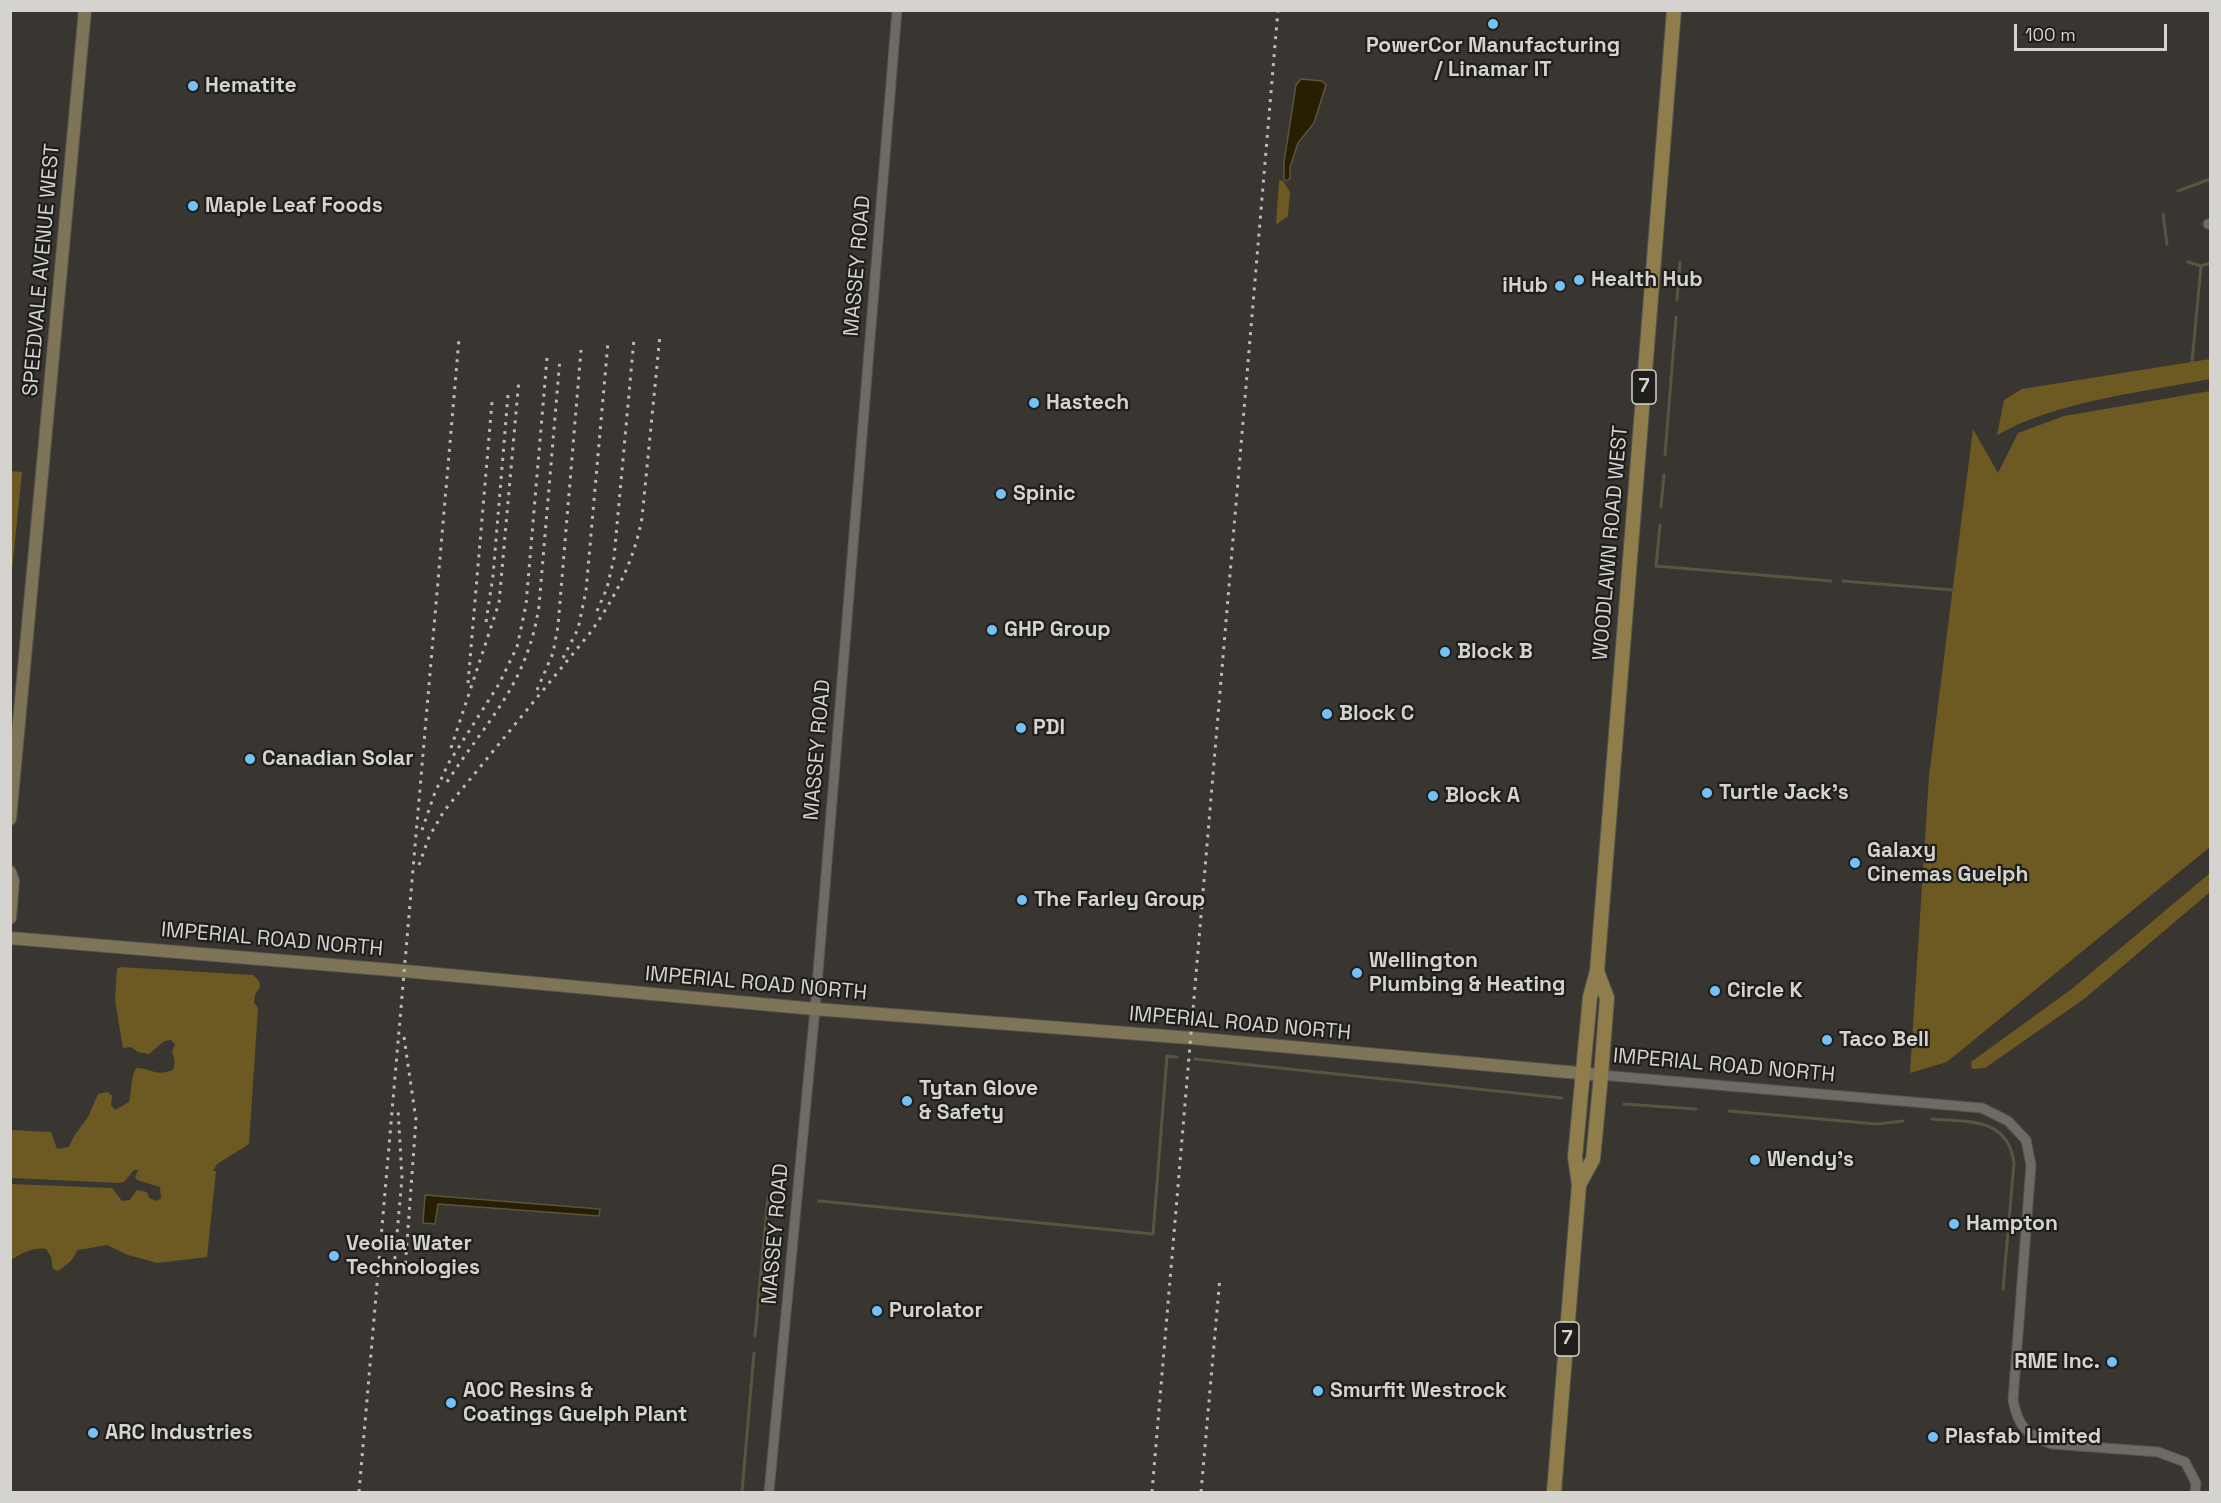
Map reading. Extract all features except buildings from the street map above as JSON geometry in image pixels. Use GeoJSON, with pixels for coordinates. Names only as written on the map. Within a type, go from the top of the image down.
{"type":"FeatureCollection","features":[{"type":"Feature","properties":{"kind":"main road","name":"WOODLAWN ROAD WEST"},"geometry":{"type":"LineString","coordinates":[[1554,1492],[1579,1185],[1575,1157],[1590,997],[1597,971],[1674,10]]}},
{"type":"Feature","properties":{"kind":"main road","name":"WOODLAWN ROAD WEST"},"geometry":{"type":"LineString","coordinates":[[1579,1185],[1593,1159],[1601,1075],[1607,998],[1597,971]]}},
{"type":"Feature","properties":{"kind":"street","name":"SPEEDVALE AVENUE WEST"},"geometry":{"type":"LineString","coordinates":[[10,819],[85,10]]}},
{"type":"Feature","properties":{"kind":"street","name":"MASSEY ROAD"},"geometry":{"type":"LineString","coordinates":[[769,1492],[815,1009],[897,10]]}},
{"type":"Feature","properties":{"kind":"street"},"geometry":{"type":"LineString","coordinates":[[10,872],[13,881],[10,918]]}},
{"type":"Feature","properties":{"kind":"street","name":"IMPERIAL ROAD NORTH"},"geometry":{"type":"LineString","coordinates":[[10,938],[815,1009],[1191,1038],[1982,1108],[2008,1121],[2026,1140],[2031,1166],[2013,1400],[2016,1415],[2024,1429],[2052,1444],[2158,1452],[2185,1462],[2196,1483],[2195,1492]]}},
{"type":"Feature","properties":{"kind":"shaded area"},"geometry":{"type":"Polygon","coordinates":[[[1301,79],[1322,81],[1326,85],[1314,123],[1298,143],[1290,167],[1290,178],[1287,181],[1284,179],[1284,162],[1296,85],[1301,79]]]}},
{"type":"Feature","properties":{"kind":"shaded area"},"geometry":{"type":"Polygon","coordinates":[[[1279,180],[1283,181],[1290,192],[1288,216],[1276,225],[1279,180]]]}},
{"type":"Feature","properties":{"kind":"shaded area"},"geometry":{"type":"Polygon","coordinates":[[[2210,359],[2210,379],[2129,393],[2073,406],[2021,423],[1997,435],[2004,400],[2022,389],[2210,359]]]}},
{"type":"Feature","properties":{"kind":"shaded area"},"geometry":{"type":"Polygon","coordinates":[[[2210,391],[2210,847],[1947,1062],[1910,1073],[1929,776],[1973,429],[1998,473],[2018,433],[2064,416],[2210,391]]]}},
{"type":"Feature","properties":{"kind":"shaded area"},"geometry":{"type":"Polygon","coordinates":[[[10,471],[22,472],[11,580],[10,471]]]}},
{"type":"Feature","properties":{"kind":"shaded area"},"geometry":{"type":"Polygon","coordinates":[[[2210,873],[2210,892],[2084,999],[1985,1068],[1972,1069],[1971,1062],[2073,988],[2210,873]]]}},
{"type":"Feature","properties":{"kind":"shaded area"},"geometry":{"type":"Polygon","coordinates":[[[120,967],[253,975],[259,981],[260,987],[255,995],[254,1003],[258,1008],[249,1144],[217,1164],[213,1171],[216,1171],[207,1257],[157,1263],[128,1255],[107,1245],[78,1250],[71,1261],[58,1271],[53,1269],[51,1257],[46,1249],[28,1251],[11,1260],[11,1184],[112,1188],[122,1201],[130,1200],[137,1190],[147,1192],[149,1198],[157,1201],[161,1198],[160,1187],[137,1180],[135,1177],[138,1170],[134,1170],[124,1182],[120,1183],[11,1178],[11,1130],[51,1132],[57,1149],[69,1147],[88,1117],[98,1094],[108,1092],[112,1096],[111,1105],[115,1110],[129,1102],[136,1068],[158,1072],[173,1070],[175,1062],[172,1051],[175,1045],[171,1040],[164,1041],[149,1054],[138,1052],[131,1047],[123,1048],[115,1000],[117,969],[120,967]]]}},
{"type":"Feature","properties":{"kind":"shaded area"},"geometry":{"type":"Polygon","coordinates":[[[425,1195],[600,1209],[599,1216],[438,1204],[435,1224],[423,1223],[425,1195]]]}},
{"type":"Feature","properties":{"kind":"waterway"},"geometry":{"type":"LineString","coordinates":[[2178,191],[2210,179]]}},
{"type":"Feature","properties":{"kind":"waterway"},"geometry":{"type":"LineString","coordinates":[[2163,214],[2167,244]]}},
{"type":"Feature","properties":{"kind":"waterway"},"geometry":{"type":"LineString","coordinates":[[1677,300],[1680,262]]}},
{"type":"Feature","properties":{"kind":"waterway"},"geometry":{"type":"LineString","coordinates":[[2188,262],[2201,266],[2210,263]]}},
{"type":"Feature","properties":{"kind":"waterway"},"geometry":{"type":"LineString","coordinates":[[2192,362],[2201,266]]}},
{"type":"Feature","properties":{"kind":"waterway"},"geometry":{"type":"LineString","coordinates":[[1665,455],[1676,317]]}},
{"type":"Feature","properties":{"kind":"waterway"},"geometry":{"type":"LineString","coordinates":[[1661,507],[1664,475]]}},
{"type":"Feature","properties":{"kind":"waterway"},"geometry":{"type":"LineString","coordinates":[[1660,525],[1656,566],[1831,581]]}},
{"type":"Feature","properties":{"kind":"waterway"},"geometry":{"type":"LineString","coordinates":[[1843,581],[1953,590]]}},
{"type":"Feature","properties":{"kind":"waterway"},"geometry":{"type":"LineString","coordinates":[[819,1201],[1153,1234],[1167,1056],[1177,1057]]}},
{"type":"Feature","properties":{"kind":"waterway"},"geometry":{"type":"LineString","coordinates":[[1195,1059],[1562,1098]]}},
{"type":"Feature","properties":{"kind":"waterway"},"geometry":{"type":"LineString","coordinates":[[1624,1104],[1696,1109]]}},
{"type":"Feature","properties":{"kind":"waterway"},"geometry":{"type":"LineString","coordinates":[[1729,1111],[1877,1124],[1903,1121]]}},
{"type":"Feature","properties":{"kind":"waterway"},"geometry":{"type":"LineString","coordinates":[[1932,1119],[1984,1125],[2004,1137],[2010,1148],[2014,1163],[2003,1289]]}},
{"type":"Feature","properties":{"kind":"waterway"},"geometry":{"type":"LineString","coordinates":[[755,1336],[768,1197],[774,1197]]}},
{"type":"Feature","properties":{"kind":"waterway"},"geometry":{"type":"LineString","coordinates":[[742,1492],[754,1353]]}},
{"type":"Feature","properties":{"kind":"railway"},"geometry":{"type":"LineString","coordinates":[[1152,1492],[1278,10]]}},
{"type":"Feature","properties":{"kind":"railway"},"geometry":{"type":"LineString","coordinates":[[419,865],[429,837],[444,811],[590,633],[608,606],[629,564],[642,518],[660,335]]}},
{"type":"Feature","properties":{"kind":"railway"},"geometry":{"type":"LineString","coordinates":[[359,1492],[459,339]]}},
{"type":"Feature","properties":{"kind":"railway"},"geometry":{"type":"LineString","coordinates":[[597,611],[607,588],[614,558],[634,339]]}},
{"type":"Feature","properties":{"kind":"railway"},"geometry":{"type":"LineString","coordinates":[[563,658],[578,629],[586,591],[608,342]]}},
{"type":"Feature","properties":{"kind":"railway"},"geometry":{"type":"LineString","coordinates":[[537,690],[553,653],[558,626],[581,350]]}},
{"type":"Feature","properties":{"kind":"railway"},"geometry":{"type":"LineString","coordinates":[[422,830],[448,764],[499,684],[517,647],[526,605],[547,358]]}},
{"type":"Feature","properties":{"kind":"railway"},"geometry":{"type":"LineString","coordinates":[[447,782],[504,700],[525,658],[533,634],[539,606],[560,358]]}},
{"type":"Feature","properties":{"kind":"railway"},"geometry":{"type":"LineString","coordinates":[[451,748],[499,603],[519,379]]}},
{"type":"Feature","properties":{"kind":"railway"},"geometry":{"type":"LineString","coordinates":[[486,622],[493,576],[508,395]]}},
{"type":"Feature","properties":{"kind":"railway"},"geometry":{"type":"LineString","coordinates":[[468,683],[492,402]]}},
{"type":"Feature","properties":{"kind":"railway"},"geometry":{"type":"LineString","coordinates":[[404,1037],[416,1120],[405,1269]]}},
{"type":"Feature","properties":{"kind":"railway"},"geometry":{"type":"LineString","coordinates":[[394,1268],[402,1178],[398,1109]]}},
{"type":"Feature","properties":{"kind":"railway"},"geometry":{"type":"LineString","coordinates":[[1201,1492],[1220,1277]]}},
{"type":"Feature","properties":{"kind":"place","name":"PowerCor Manufacturing / Linamar IT"},"geometry":{"type":"Point","coordinates":[1493,24]}},
{"type":"Feature","properties":{"kind":"place","name":"Hematite"},"geometry":{"type":"Point","coordinates":[193,86]}},
{"type":"Feature","properties":{"kind":"place","name":"Maple Leaf Foods"},"geometry":{"type":"Point","coordinates":[193,206]}},
{"type":"Feature","properties":{"kind":"place","name":"Health Hub"},"geometry":{"type":"Point","coordinates":[1579,280]}},
{"type":"Feature","properties":{"kind":"place","name":"iHub"},"geometry":{"type":"Point","coordinates":[1560,286]}},
{"type":"Feature","properties":{"kind":"place","name":"Hastech"},"geometry":{"type":"Point","coordinates":[1034,403]}},
{"type":"Feature","properties":{"kind":"place","name":"Spinic"},"geometry":{"type":"Point","coordinates":[1001,494]}},
{"type":"Feature","properties":{"kind":"place","name":"GHP Group"},"geometry":{"type":"Point","coordinates":[992,630]}},
{"type":"Feature","properties":{"kind":"place","name":"Block B"},"geometry":{"type":"Point","coordinates":[1445,652]}},
{"type":"Feature","properties":{"kind":"place","name":"Block C"},"geometry":{"type":"Point","coordinates":[1327,714]}},
{"type":"Feature","properties":{"kind":"place","name":"PDI"},"geometry":{"type":"Point","coordinates":[1021,728]}},
{"type":"Feature","properties":{"kind":"place","name":"Canadian Solar"},"geometry":{"type":"Point","coordinates":[250,759]}},
{"type":"Feature","properties":{"kind":"place","name":"Turtle Jack's"},"geometry":{"type":"Point","coordinates":[1707,793]}},
{"type":"Feature","properties":{"kind":"place","name":"Block A"},"geometry":{"type":"Point","coordinates":[1433,796]}},
{"type":"Feature","properties":{"kind":"place","name":"Galaxy Cinemas Guelph"},"geometry":{"type":"Point","coordinates":[1855,863]}},
{"type":"Feature","properties":{"kind":"place","name":"The Farley Group"},"geometry":{"type":"Point","coordinates":[1022,900]}},
{"type":"Feature","properties":{"kind":"place","name":"Wellington Plumbing & Heating"},"geometry":{"type":"Point","coordinates":[1357,973]}},
{"type":"Feature","properties":{"kind":"place","name":"Circle K"},"geometry":{"type":"Point","coordinates":[1715,991]}},
{"type":"Feature","properties":{"kind":"place","name":"Taco Bell"},"geometry":{"type":"Point","coordinates":[1827,1040]}},
{"type":"Feature","properties":{"kind":"place","name":"Tytan Glove & Safety"},"geometry":{"type":"Point","coordinates":[907,1101]}},
{"type":"Feature","properties":{"kind":"place","name":"Wendy's"},"geometry":{"type":"Point","coordinates":[1755,1160]}},
{"type":"Feature","properties":{"kind":"place","name":"Hampton"},"geometry":{"type":"Point","coordinates":[1954,1224]}},
{"type":"Feature","properties":{"kind":"place","name":"Veolia Water Technologies"},"geometry":{"type":"Point","coordinates":[334,1256]}},
{"type":"Feature","properties":{"kind":"place","name":"Purolator"},"geometry":{"type":"Point","coordinates":[877,1311]}},
{"type":"Feature","properties":{"kind":"place","name":"RME Inc."},"geometry":{"type":"Point","coordinates":[2112,1362]}},
{"type":"Feature","properties":{"kind":"place","name":"Smurfit Westrock"},"geometry":{"type":"Point","coordinates":[1318,1391]}},
{"type":"Feature","properties":{"kind":"place","name":"AOC Resins & Coatings Guelph Plant"},"geometry":{"type":"Point","coordinates":[451,1403]}},
{"type":"Feature","properties":{"kind":"place","name":"ARC Industries"},"geometry":{"type":"Point","coordinates":[93,1433]}},
{"type":"Feature","properties":{"kind":"place","name":"Plasfab Limited"},"geometry":{"type":"Point","coordinates":[1933,1437]}}]}
